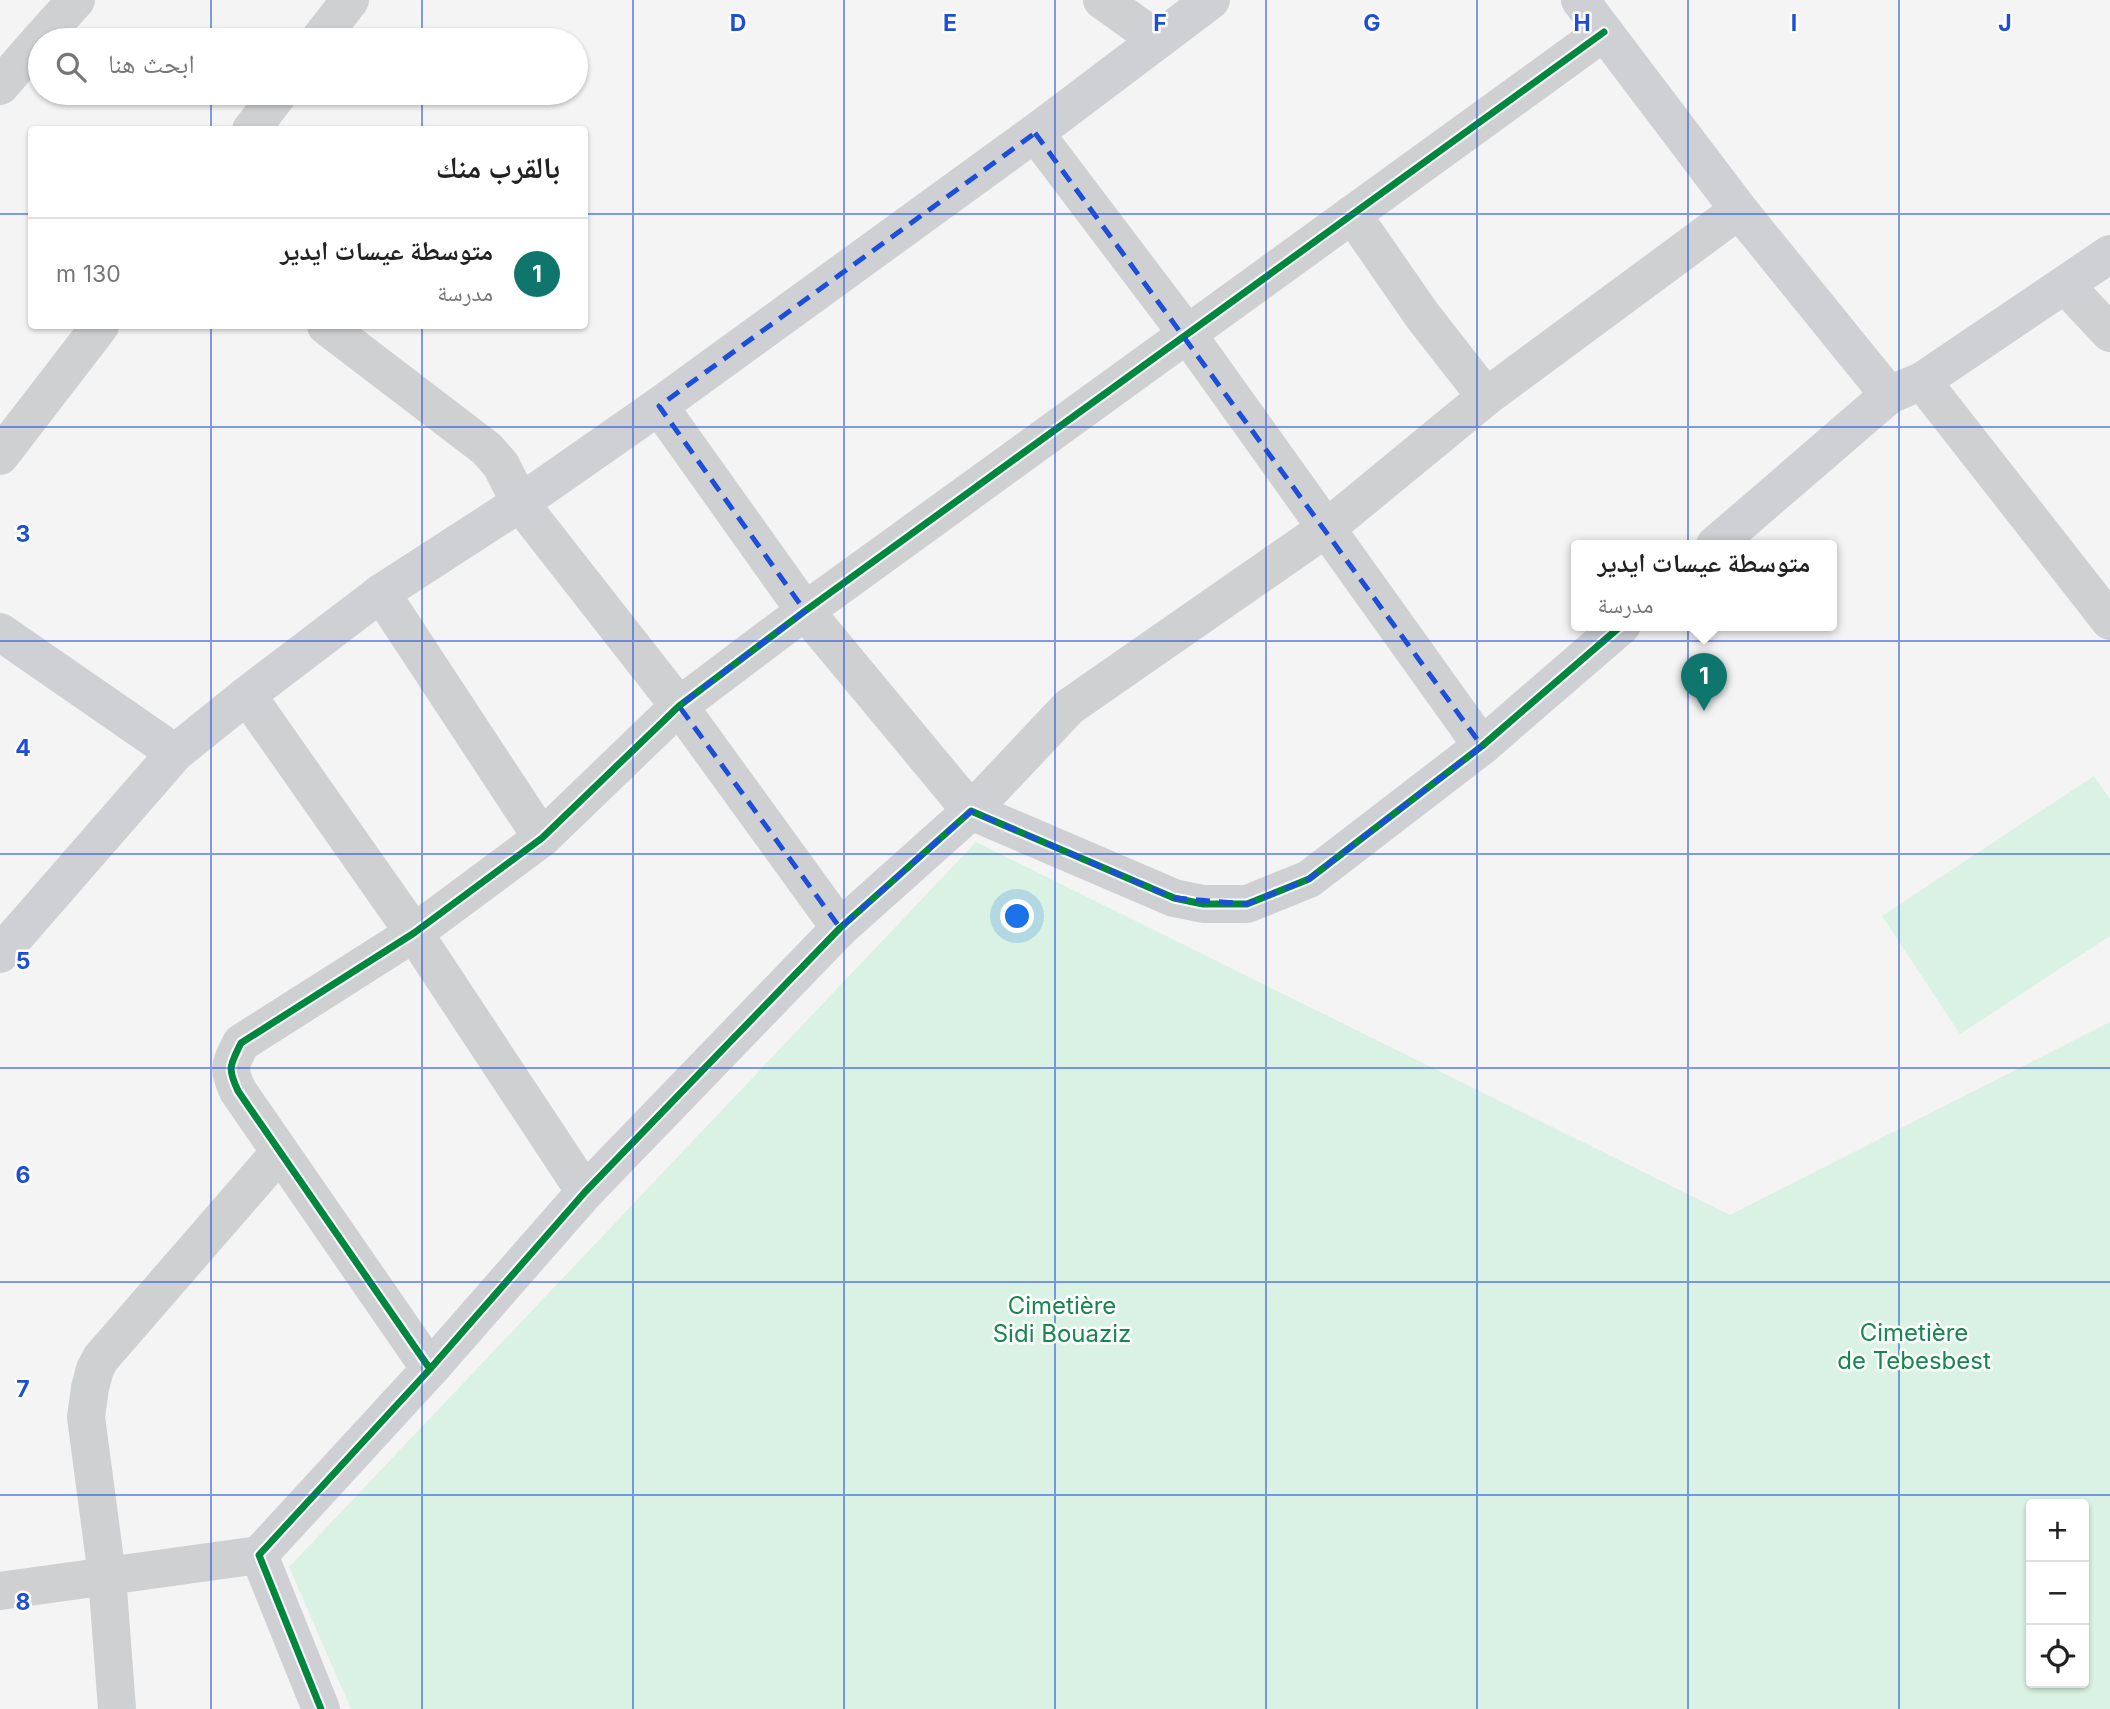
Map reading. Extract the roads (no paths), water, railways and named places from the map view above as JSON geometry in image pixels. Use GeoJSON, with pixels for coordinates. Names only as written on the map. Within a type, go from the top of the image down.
{"type":"FeatureCollection","features":[{"type":"Feature","properties":{"kind":"street"},"geometry":{"type":"LineString","coordinates":[[51,28],[76,0]]}},
{"type":"Feature","properties":{"kind":"street"},"geometry":{"type":"LineString","coordinates":[[328,28],[350,0]]}},
{"type":"Feature","properties":{"kind":"street"},"geometry":{"type":"LineString","coordinates":[[1101,0],[1158,40]]}},
{"type":"Feature","properties":{"kind":"street"},"geometry":{"type":"LineString","coordinates":[[0,954],[175,753],[247,695],[381,593],[520,503],[659,406],[1035,133],[1211,0]]}},
{"type":"Feature","properties":{"kind":"street"},"geometry":{"type":"LineString","coordinates":[[1580,0],[1739,210],[1906,388],[2110,621]]}},
{"type":"Feature","properties":{"kind":"street"},"geometry":{"type":"LineString","coordinates":[[430,1369],[238,1091],[230,1073],[234,1057],[242,1043],[414,933],[542,838],[679,706],[805,611],[1604,32]]}},
{"type":"Feature","properties":{"kind":"street"},"geometry":{"type":"LineString","coordinates":[[0,86],[28,54]]}},
{"type":"Feature","properties":{"kind":"street"},"geometry":{"type":"LineString","coordinates":[[254,126],[270,105]]}},
{"type":"Feature","properties":{"kind":"street"},"geometry":{"type":"LineString","coordinates":[[1035,133],[1188,335],[1328,527],[1482,746]]}},
{"type":"Feature","properties":{"kind":"street"},"geometry":{"type":"LineString","coordinates":[[0,1591],[259,1555],[430,1369],[585,1192],[840,928],[971,811],[1069,707],[1328,527],[1486,397],[1739,210]]}},
{"type":"Feature","properties":{"kind":"street"},"geometry":{"type":"LineString","coordinates":[[1352,215],[1422,315],[1486,397]]}},
{"type":"Feature","properties":{"kind":"street"},"geometry":{"type":"LineString","coordinates":[[1721,540],[1906,388],[2110,254]]}},
{"type":"Feature","properties":{"kind":"street"},"geometry":{"type":"LineString","coordinates":[[2065,285],[2110,333]]}},
{"type":"Feature","properties":{"kind":"street"},"geometry":{"type":"LineString","coordinates":[[0,456],[98,329]]}},
{"type":"Feature","properties":{"kind":"street"},"geometry":{"type":"LineString","coordinates":[[330,329],[487,449],[500,466],[520,503],[679,706],[840,928]]}},
{"type":"Feature","properties":{"kind":"street"},"geometry":{"type":"LineString","coordinates":[[659,406],[805,611],[971,811],[1174,898],[1203,904],[1247,904],[1310,879],[1482,746],[1615,631]]}},
{"type":"Feature","properties":{"kind":"street"},"geometry":{"type":"LineString","coordinates":[[381,593],[542,838]]}},
{"type":"Feature","properties":{"kind":"street"},"geometry":{"type":"LineString","coordinates":[[0,632],[175,753]]}},
{"type":"Feature","properties":{"kind":"street"},"geometry":{"type":"LineString","coordinates":[[247,695],[414,933],[585,1192]]}},
{"type":"Feature","properties":{"kind":"street"},"geometry":{"type":"LineString","coordinates":[[117,1709],[107,1576],[86,1417],[95,1368],[279,1153]]}},
{"type":"Feature","properties":{"kind":"street"},"geometry":{"type":"LineString","coordinates":[[259,1555],[321,1709]]}},
{"type":"Feature","properties":{"kind":"place","name":"متوسطة عيسات ايدير"},"geometry":{"type":"Point","coordinates":[1704,711]}},
{"type":"Feature","properties":{"kind":"park label","name":"Cimetière Sidi Bouaziz"},"geometry":{"type":"Point","coordinates":[1062,1319]}},
{"type":"Feature","properties":{"kind":"park label","name":"Cimetière de Tebesbest"},"geometry":{"type":"Point","coordinates":[1914,1346]}}]}
